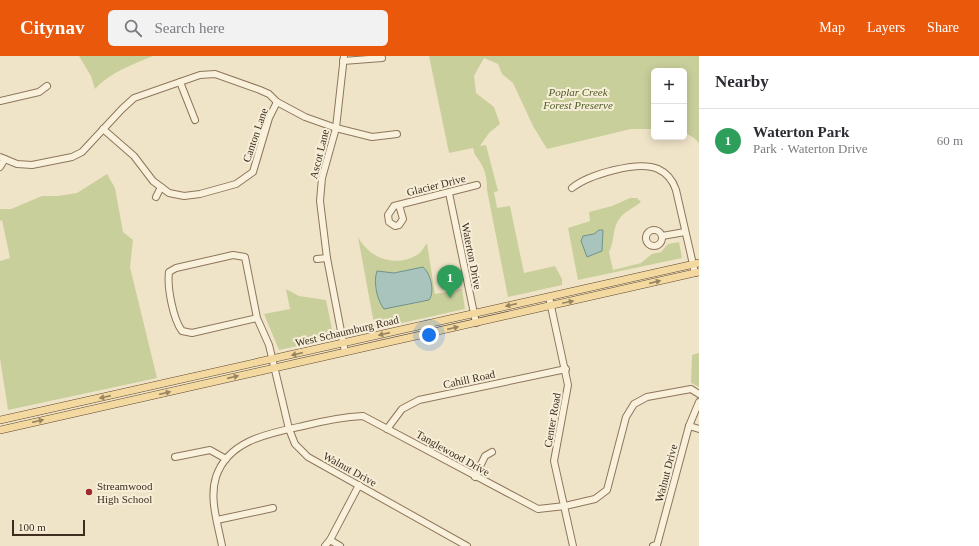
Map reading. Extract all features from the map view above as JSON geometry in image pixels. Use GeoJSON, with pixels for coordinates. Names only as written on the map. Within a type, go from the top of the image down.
{"type":"FeatureCollection","features":[{"type":"Feature","properties":{"kind":"main road","name":"West Schaumburg Road"},"geometry":{"type":"LineString","coordinates":[[0,420],[696,264]]}},
{"type":"Feature","properties":{"kind":"main road","name":"West Schaumburg Road"},"geometry":{"type":"LineString","coordinates":[[0,430],[697,273]]}},
{"type":"Feature","properties":{"kind":"street"},"geometry":{"type":"LineString","coordinates":[[344,58],[382,58]]}},
{"type":"Feature","properties":{"kind":"street","name":"Ascot Lane"},"geometry":{"type":"LineString","coordinates":[[344,58],[336,128],[322,178],[320,201],[327,258],[345,352]]}},
{"type":"Feature","properties":{"kind":"street"},"geometry":{"type":"LineString","coordinates":[[0,166],[2,158],[17,164],[32,165],[72,156],[82,152],[103,128],[134,98],[200,75],[215,74],[269,94],[277,102],[304,117],[336,128],[372,137],[397,134]]}},
{"type":"Feature","properties":{"kind":"street"},"geometry":{"type":"LineString","coordinates":[[180,82],[195,120]]}},
{"type":"Feature","properties":{"kind":"street"},"geometry":{"type":"LineString","coordinates":[[0,100],[39,92],[47,86]]}},
{"type":"Feature","properties":{"kind":"street","name":"Canton Lane"},"geometry":{"type":"LineString","coordinates":[[103,128],[134,156],[153,181],[169,193],[184,196],[200,194],[236,184],[253,172],[270,118],[277,102]]}},
{"type":"Feature","properties":{"kind":"street"},"geometry":{"type":"LineString","coordinates":[[662,171],[666,164]]}},
{"type":"Feature","properties":{"kind":"street"},"geometry":{"type":"LineString","coordinates":[[572,188],[587,178],[638,166],[662,171],[674,185],[685,232],[696,264],[697,273]]}},
{"type":"Feature","properties":{"kind":"street","name":"Glacier Drive"},"geometry":{"type":"LineString","coordinates":[[399,205],[477,185]]}},
{"type":"Feature","properties":{"kind":"street"},"geometry":{"type":"LineString","coordinates":[[156,197],[162,188]]}},
{"type":"Feature","properties":{"kind":"street","name":"Waterton Drive"},"geometry":{"type":"LineString","coordinates":[[450,193],[476,323]]}},
{"type":"Feature","properties":{"kind":"street"},"geometry":{"type":"LineString","coordinates":[[662,236],[685,232]]}},
{"type":"Feature","properties":{"kind":"street","name":"Walnut Drive"},"geometry":{"type":"LineString","coordinates":[[257,318],[192,333],[182,331],[177,324],[168,280],[170,272],[176,268],[233,255],[245,257],[257,318],[269,345],[289,429],[296,444],[308,457],[467,546]]}},
{"type":"Feature","properties":{"kind":"street"},"geometry":{"type":"LineString","coordinates":[[318,259],[327,258]]}},
{"type":"Feature","properties":{"kind":"street","name":"Center Road"},"geometry":{"type":"LineString","coordinates":[[549,297],[566,368],[568,385],[554,461],[573,546]]}},
{"type":"Feature","properties":{"kind":"street","name":"Cahill Road"},"geometry":{"type":"LineString","coordinates":[[387,428],[402,409],[419,400],[566,368]]}},
{"type":"Feature","properties":{"kind":"street","name":"Tanglewood Drive"},"geometry":{"type":"LineString","coordinates":[[222,546],[213,496],[216,477],[226,459],[245,443],[260,436],[344,416],[363,416],[475,477],[538,509],[565,506],[595,499],[607,490],[626,417],[634,404],[647,397],[691,389],[699,394]]}},
{"type":"Feature","properties":{"kind":"street","name":"Walnut Drive"},"geometry":{"type":"LineString","coordinates":[[656,546],[689,426],[699,402]]}},
{"type":"Feature","properties":{"kind":"street"},"geometry":{"type":"LineString","coordinates":[[689,426],[699,429]]}},
{"type":"Feature","properties":{"kind":"street"},"geometry":{"type":"LineString","coordinates":[[175,457],[210,450],[226,459]]}},
{"type":"Feature","properties":{"kind":"street"},"geometry":{"type":"LineString","coordinates":[[475,477],[485,456],[492,452]]}},
{"type":"Feature","properties":{"kind":"street"},"geometry":{"type":"LineString","coordinates":[[325,546],[330,540],[359,485]]}},
{"type":"Feature","properties":{"kind":"street"},"geometry":{"type":"LineString","coordinates":[[217,520],[273,508]]}},
{"type":"Feature","properties":{"kind":"street"},"geometry":{"type":"LineString","coordinates":[[330,540],[340,546]]}},
{"type":"Feature","properties":{"kind":"green space"},"geometry":{"type":"Polygon","coordinates":[[[79,56],[153,56],[114,73],[95,89],[91,76],[79,56]]]}},
{"type":"Feature","properties":{"kind":"green space","name":"Poplar Creek Forest Preserve"},"geometry":{"type":"Polygon","coordinates":[[[429,56],[699,56],[699,143],[687,134],[687,68],[651,68],[651,129],[631,129],[547,149],[533,126],[513,83],[502,74],[498,64],[484,58],[474,76],[476,93],[494,107],[500,124],[489,133],[480,146],[486,145],[498,191],[494,192],[497,208],[510,206],[524,273],[555,266],[562,279],[562,285],[508,297],[487,190],[485,172],[475,155],[473,148],[449,153],[429,56]]]}},
{"type":"Feature","properties":{"kind":"green space"},"geometry":{"type":"Polygon","coordinates":[[[107,174],[115,188],[123,232],[133,240],[130,267],[157,378],[8,410],[0,358],[0,261],[10,258],[2,220],[0,221],[0,209],[11,209],[42,196],[58,196],[77,193],[107,174]]]}},
{"type":"Feature","properties":{"kind":"green space"},"geometry":{"type":"Polygon","coordinates":[[[630,198],[637,198],[641,202],[627,211],[617,222],[609,252],[613,270],[641,263],[652,254],[661,252],[668,244],[679,242],[682,258],[578,280],[568,228],[590,221],[589,212],[612,206],[630,198]]]}},
{"type":"Feature","properties":{"kind":"green space"},"geometry":{"type":"Polygon","coordinates":[[[358,237],[369,250],[376,255],[383,259],[392,261],[409,259],[417,255],[427,243],[435,294],[462,289],[465,309],[375,329],[358,237]]]}},
{"type":"Feature","properties":{"kind":"green space"},"geometry":{"type":"Polygon","coordinates":[[[286,289],[299,296],[326,300],[334,338],[279,350],[264,314],[290,309],[286,289]]]}},
{"type":"Feature","properties":{"kind":"green space"},"geometry":{"type":"Polygon","coordinates":[[[699,353],[699,387],[691,383],[692,355],[699,353]]]}},
{"type":"Feature","properties":{"kind":"water"},"geometry":{"type":"Polygon","coordinates":[[[599,230],[603,230],[602,251],[587,257],[581,241],[583,236],[594,234],[599,230]]]}},
{"type":"Feature","properties":{"kind":"water"},"geometry":{"type":"Polygon","coordinates":[[[423,267],[430,278],[432,288],[431,297],[429,300],[384,309],[379,301],[376,291],[375,280],[377,271],[394,273],[423,267]]]}},
{"type":"Feature","properties":{"kind":"place","name":"Waterton Park"},"geometry":{"type":"Point","coordinates":[450,298]}},
{"type":"Feature","properties":{"kind":"place","name":"Streamwood High School"},"geometry":{"type":"Point","coordinates":[89,492]}}]}
